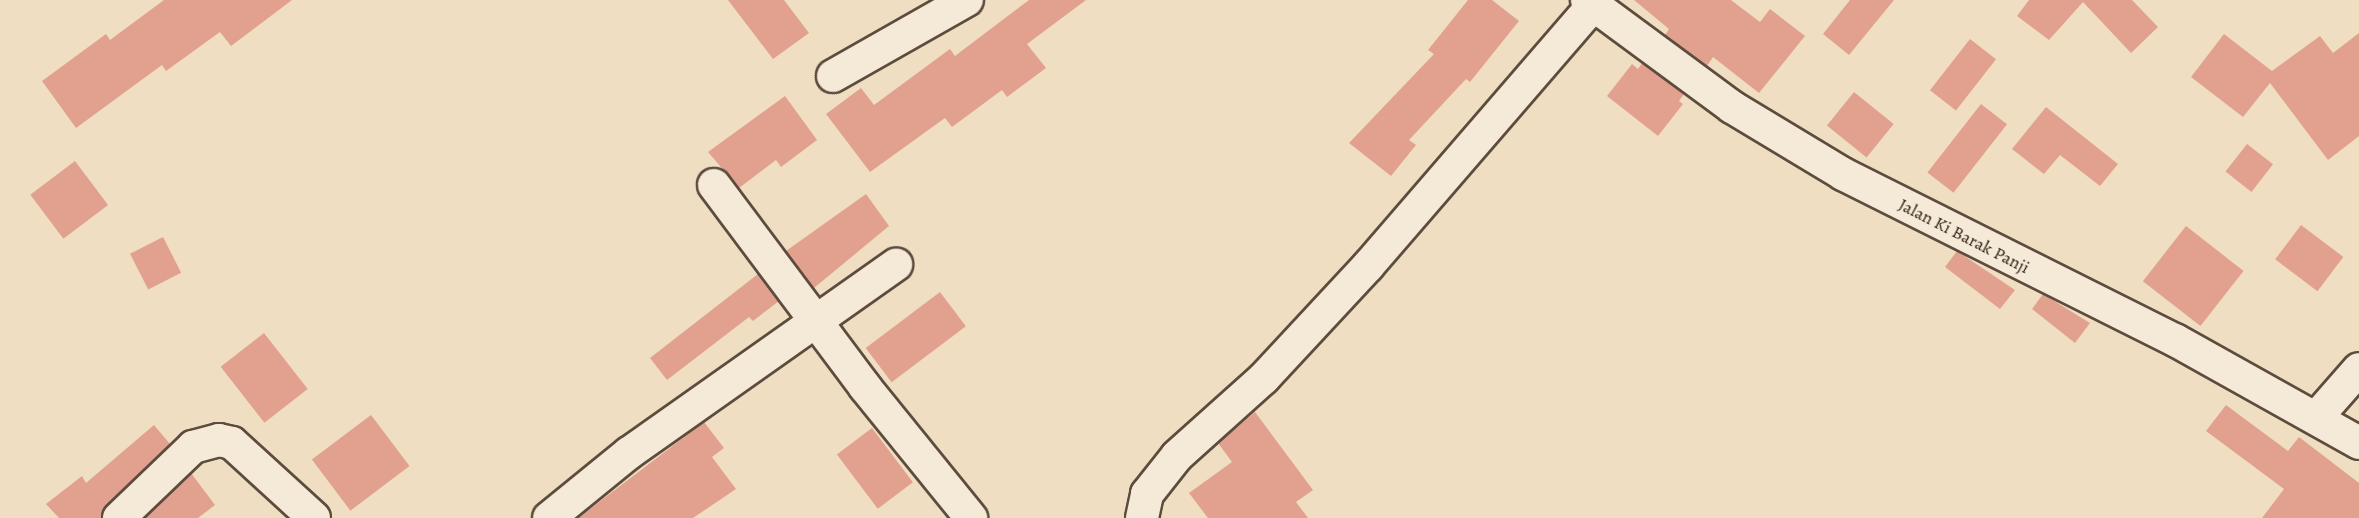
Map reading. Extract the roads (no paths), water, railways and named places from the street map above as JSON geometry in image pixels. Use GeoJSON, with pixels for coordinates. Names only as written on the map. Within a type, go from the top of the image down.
{"type":"FeatureCollection","features":[{"type":"Feature","properties":{"kind":"street"},"geometry":{"type":"LineString","coordinates":[[833,76],[967,0]]}},
{"type":"Feature","properties":{"kind":"street"},"geometry":{"type":"LineString","coordinates":[[1142,518],[1147,494],[1177,456],[1264,378],[1368,266],[1590,3]]}},
{"type":"Feature","properties":{"kind":"street","name":"Jalan Ki Barak Panji"},"geometry":{"type":"LineString","coordinates":[[1590,3],[1732,107],[1843,174],[2175,340],[2359,443]]}},
{"type":"Feature","properties":{"kind":"street"},"geometry":{"type":"LineString","coordinates":[[714,184],[814,319],[971,518]]}},
{"type":"Feature","properties":{"kind":"street"},"geometry":{"type":"LineString","coordinates":[[549,518],[629,453],[814,319],[896,265]]}},
{"type":"Feature","properties":{"kind":"street"},"geometry":{"type":"LineString","coordinates":[[2316,418],[2359,369]]}},
{"type":"Feature","properties":{"kind":"street"},"geometry":{"type":"LineString","coordinates":[[119,518],[193,447],[219,440],[232,443],[314,518]]}}]}
